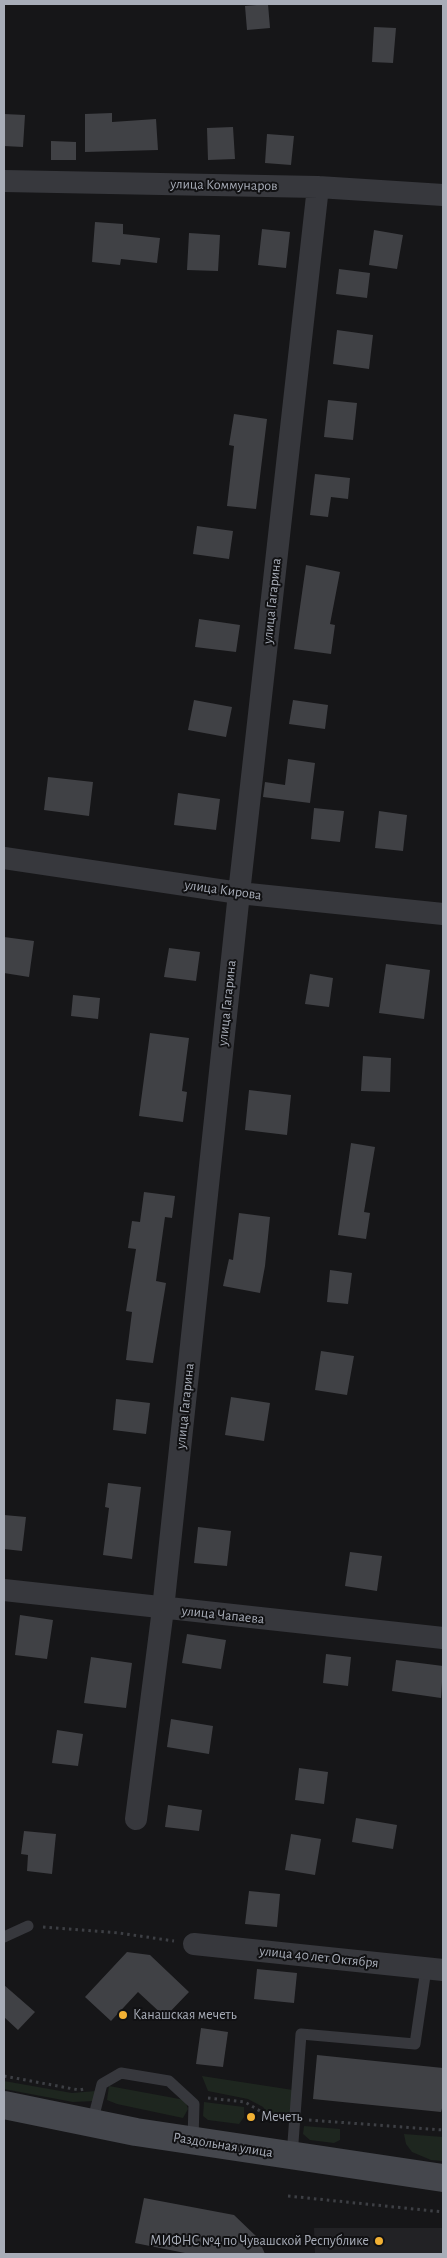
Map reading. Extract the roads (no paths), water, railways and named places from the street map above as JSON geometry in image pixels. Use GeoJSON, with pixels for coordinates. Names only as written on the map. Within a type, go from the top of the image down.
{"type":"FeatureCollection","features":[{"type":"Feature","properties":{"kind":"street","name":"улица Коммунаров"},"geometry":{"type":"LineString","coordinates":[[4,181],[318,187],[443,196]]}},
{"type":"Feature","properties":{"kind":"street","name":"улица Гагарина"},"geometry":{"type":"LineString","coordinates":[[136,1820],[164,1609],[239,892],[318,187]]}},
{"type":"Feature","properties":{"kind":"street","name":"улица Кирова"},"geometry":{"type":"LineString","coordinates":[[4,858],[239,892],[443,914]]}},
{"type":"Feature","properties":{"kind":"street","name":"улица Чапаева"},"geometry":{"type":"LineString","coordinates":[[4,1590],[443,1638]]}},
{"type":"Feature","properties":{"kind":"street","name":"улица 40 лет Октября"},"geometry":{"type":"LineString","coordinates":[[194,1944],[434,1969]]}},
{"type":"Feature","properties":{"kind":"street","name":"Раздольная улица"},"geometry":{"type":"LineString","coordinates":[[4,2106],[193,2140],[443,2178]]}},
{"type":"Feature","properties":{"kind":"lane"},"geometry":{"type":"LineString","coordinates":[[4,1937],[28,1926]]}},
{"type":"Feature","properties":{"kind":"lane"},"geometry":{"type":"LineString","coordinates":[[292,2156],[301,2034],[415,2044],[434,1969]]}},
{"type":"Feature","properties":{"kind":"lane"},"geometry":{"type":"LineString","coordinates":[[92,2123],[102,2084],[121,2073],[168,2081],[194,2104],[193,2140]]}},
{"type":"Feature","properties":{"kind":"place","name":"Канашская мечеть"},"geometry":{"type":"Point","coordinates":[123,2015]}},
{"type":"Feature","properties":{"kind":"place","name":"Мечеть"},"geometry":{"type":"Point","coordinates":[251,2117]}},
{"type":"Feature","properties":{"kind":"place","name":"МИФНС №4 по Чувашской Республике"},"geometry":{"type":"Point","coordinates":[379,2241]}}]}
